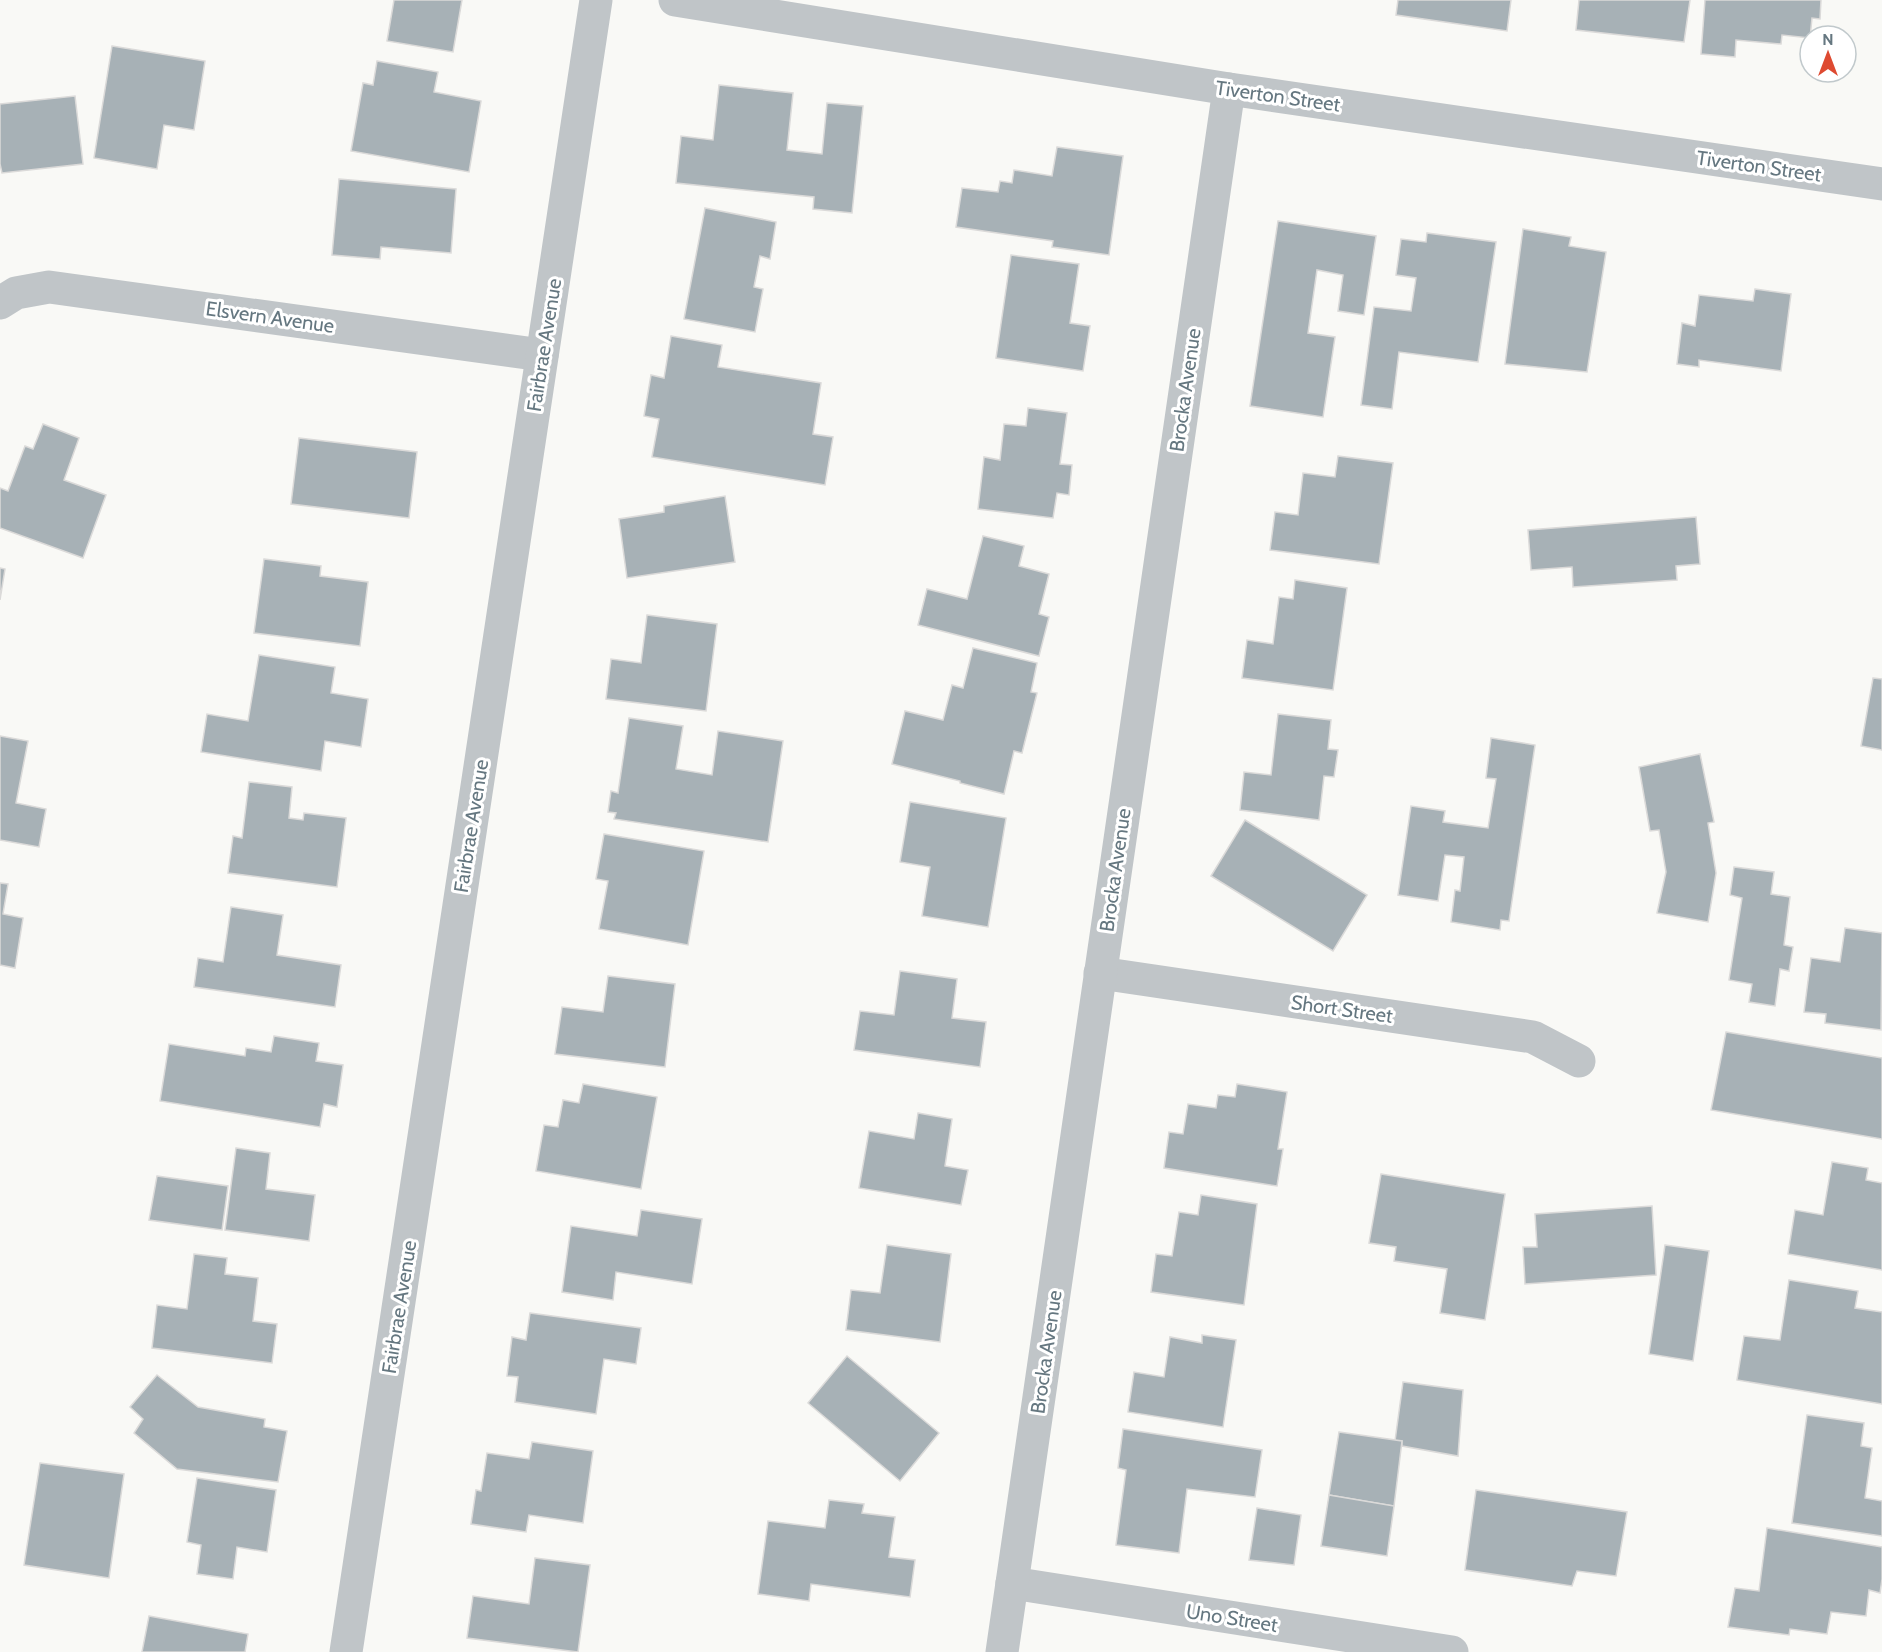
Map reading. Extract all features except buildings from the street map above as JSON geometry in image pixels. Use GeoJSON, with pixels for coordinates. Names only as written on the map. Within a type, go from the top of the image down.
{"type":"FeatureCollection","features":[{"type":"Feature","properties":{"kind":"street","name":"Fairbrae Avenue"},"geometry":{"type":"LineString","coordinates":[[346,1652],[596,0]]}},
{"type":"Feature","properties":{"kind":"street","name":"Tiverton Street"},"geometry":{"type":"LineString","coordinates":[[675,0],[1229,89],[1882,184]]}},
{"type":"Feature","properties":{"kind":"street","name":"Brocka Avenue"},"geometry":{"type":"LineString","coordinates":[[1002,1652],[1229,89]]}},
{"type":"Feature","properties":{"kind":"street","name":"Elsvern Avenue"},"geometry":{"type":"LineString","coordinates":[[0,303],[16,293],[49,287],[542,355]]}},
{"type":"Feature","properties":{"kind":"street","name":"Short Street"},"geometry":{"type":"LineString","coordinates":[[1100,973],[1533,1037],[1579,1061]]}},
{"type":"Feature","properties":{"kind":"street","name":"Uno Street"},"geometry":{"type":"LineString","coordinates":[[1012,1583],[1452,1652]]}}]}
